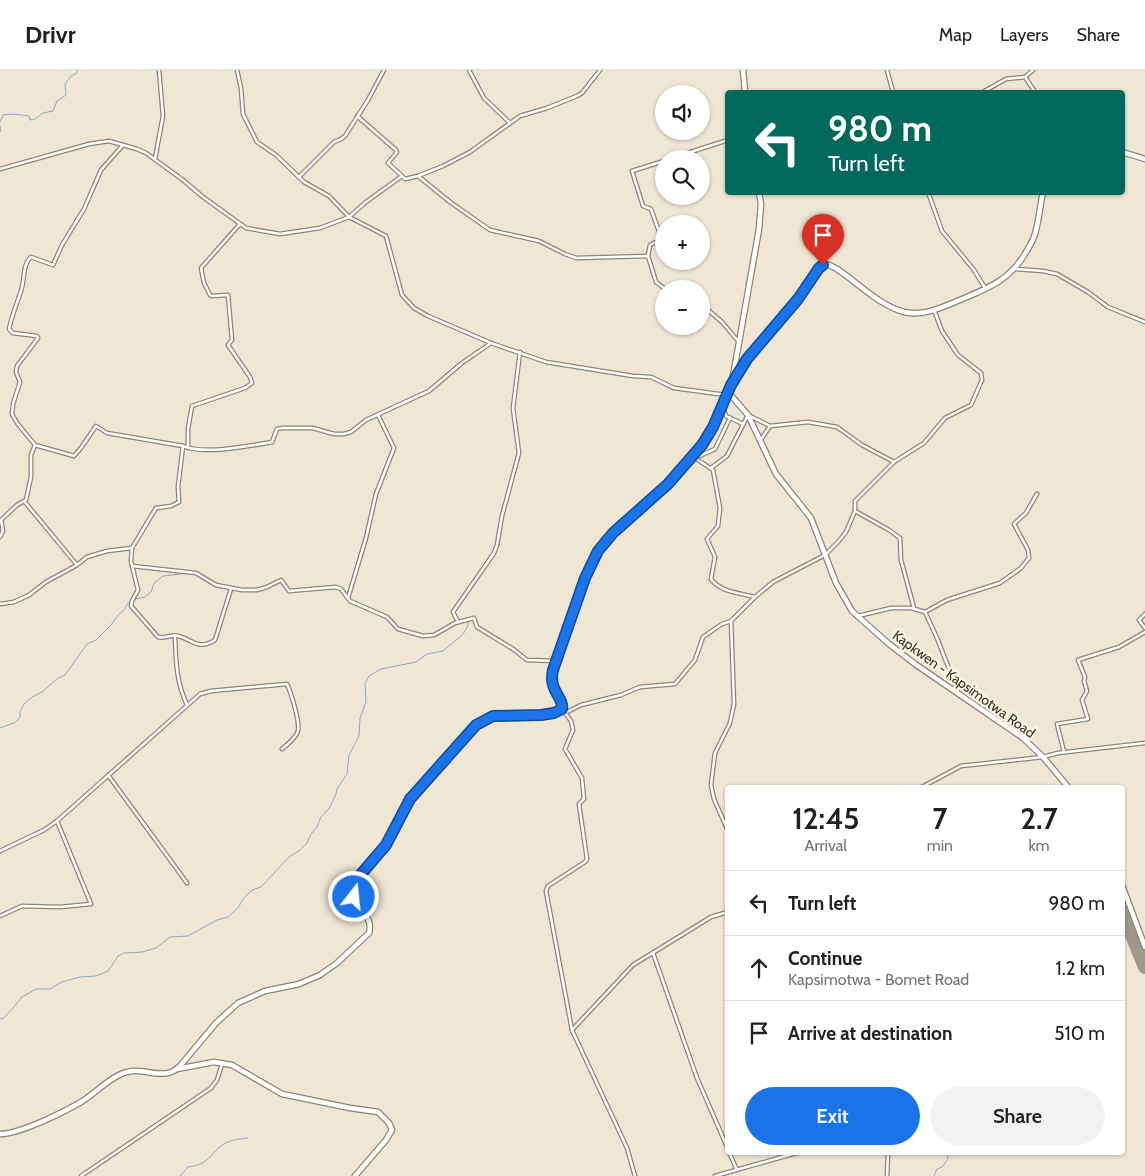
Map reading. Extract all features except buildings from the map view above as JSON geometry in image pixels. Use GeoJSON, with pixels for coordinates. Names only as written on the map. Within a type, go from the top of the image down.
{"type":"FeatureCollection","features":[{"type":"Feature","properties":{"kind":"street"},"geometry":{"type":"LineString","coordinates":[[155,159],[163,116],[159,70]]}},
{"type":"Feature","properties":{"kind":"street"},"geometry":{"type":"LineString","coordinates":[[237,70],[241,88],[243,114],[254,138],[276,155],[299,177],[329,196],[349,216],[386,236],[400,291],[414,308],[428,316],[490,342],[536,359],[556,364],[651,377],[674,388],[728,394]]}},
{"type":"Feature","properties":{"kind":"street"},"geometry":{"type":"LineString","coordinates":[[299,177],[334,142],[345,136],[384,70]]}},
{"type":"Feature","properties":{"kind":"street"},"geometry":{"type":"LineString","coordinates":[[469,70],[484,98],[510,123]]}},
{"type":"Feature","properties":{"kind":"street"},"geometry":{"type":"LineString","coordinates":[[357,116],[397,151],[388,163],[405,179],[443,166],[470,152],[520,116],[577,96],[582,93],[600,70]]}},
{"type":"Feature","properties":{"kind":"street"},"geometry":{"type":"LineString","coordinates":[[743,70],[745,90]]}},
{"type":"Feature","properties":{"kind":"street"},"geometry":{"type":"LineString","coordinates":[[887,70],[892,90]]}},
{"type":"Feature","properties":{"kind":"street"},"geometry":{"type":"LineString","coordinates":[[987,90],[1006,79],[1025,77],[1033,70]]}},
{"type":"Feature","properties":{"kind":"street"},"geometry":{"type":"LineString","coordinates":[[1025,77],[1033,90]]}},
{"type":"Feature","properties":{"kind":"street"},"geometry":{"type":"LineString","coordinates":[[0,169],[89,144],[109,141],[142,150],[250,230],[280,234],[320,228],[349,216],[402,176]]}},
{"type":"Feature","properties":{"kind":"street"},"geometry":{"type":"LineString","coordinates":[[697,150],[725,141]]}},
{"type":"Feature","properties":{"kind":"street"},"geometry":{"type":"LineString","coordinates":[[123,145],[101,170],[84,209],[62,245],[54,265],[52,266],[31,257],[26,266],[22,290],[16,302],[9,328],[13,333],[37,336],[38,338],[17,366],[16,372],[20,382],[12,411],[17,424],[35,445],[74,456],[96,426],[107,433],[188,448],[228,449],[272,442],[277,429],[282,428],[313,428],[334,434],[344,434],[351,432],[361,423],[429,391],[462,362],[490,342]]}},
{"type":"Feature","properties":{"kind":"street"},"geometry":{"type":"LineString","coordinates":[[1125,153],[1145,158]]}},
{"type":"Feature","properties":{"kind":"street"},"geometry":{"type":"LineString","coordinates":[[655,164],[632,171],[643,206],[651,209],[661,237],[660,240],[650,245],[648,256],[655,280]]}},
{"type":"Feature","properties":{"kind":"street"},"geometry":{"type":"LineString","coordinates":[[418,176],[481,226],[495,232],[539,241],[576,258],[648,256]]}},
{"type":"Feature","properties":{"kind":"street"},"geometry":{"type":"LineString","coordinates":[[635,1176],[627,1148],[572,1030],[546,891],[548,886],[588,859],[580,804],[584,799],[583,782],[572,758],[565,750],[573,730],[571,721],[564,711],[552,681],[555,661],[585,578],[598,551],[613,533],[668,484],[693,458],[707,438],[723,406],[731,385],[759,229],[761,204],[760,195]]}},
{"type":"Feature","properties":{"kind":"street"},"geometry":{"type":"LineString","coordinates":[[929,195],[942,231],[974,270],[985,290]]}},
{"type":"Feature","properties":{"kind":"street"},"geometry":{"type":"LineString","coordinates":[[731,385],[747,359],[798,299],[823,265],[836,269],[897,310],[914,313],[934,310],[985,290],[1002,280],[1014,269],[1030,246],[1035,235],[1042,195]]}},
{"type":"Feature","properties":{"kind":"street"},"geometry":{"type":"LineString","coordinates":[[188,448],[188,430],[192,406],[248,388],[252,383],[250,377],[228,345],[232,338],[228,295],[210,295],[201,270],[203,264],[240,224]]}},
{"type":"Feature","properties":{"kind":"street"},"geometry":{"type":"LineString","coordinates":[[1014,269],[1057,274],[1108,306],[1145,322]]}},
{"type":"Feature","properties":{"kind":"street"},"geometry":{"type":"LineString","coordinates":[[179,1067],[216,1023],[238,1003],[265,991],[299,984],[320,975],[367,937],[370,933],[370,925],[354,897],[353,888],[356,880],[386,845],[410,799],[476,725],[493,716],[554,713],[621,695],[640,687],[675,684],[695,660],[703,637],[722,624],[731,621],[773,582],[825,555],[838,542],[846,532],[855,511],[855,501],[894,462],[924,443],[944,418],[971,404],[982,380],[980,371],[964,362],[954,350],[942,331],[934,310]]}},
{"type":"Feature","properties":{"kind":"street"},"geometry":{"type":"LineString","coordinates":[[710,312],[722,322],[739,342]]}},
{"type":"Feature","properties":{"kind":"street"},"geometry":{"type":"LineString","coordinates":[[458,622],[453,614],[454,611],[496,549],[502,516],[518,460],[519,447],[514,420],[513,400],[520,352]]}},
{"type":"Feature","properties":{"kind":"street","name":"Kapkwen - Kapsimotwa Road"},"geometry":{"type":"LineString","coordinates":[[728,394],[748,416],[776,474],[809,515],[836,583],[856,616],[915,664],[1018,735],[1044,757],[1067,785]]}},
{"type":"Feature","properties":{"kind":"street"},"geometry":{"type":"LineString","coordinates":[[723,406],[725,415],[743,424]]}},
{"type":"Feature","properties":{"kind":"street"},"geometry":{"type":"LineString","coordinates":[[348,598],[366,538],[376,494],[394,448],[378,415]]}},
{"type":"Feature","properties":{"kind":"street"},"geometry":{"type":"LineString","coordinates":[[711,468],[727,456],[748,416],[770,426],[808,422],[837,427],[862,445],[894,462]]}},
{"type":"Feature","properties":{"kind":"street"},"geometry":{"type":"LineString","coordinates":[[693,458],[715,449],[730,418]]}},
{"type":"Feature","properties":{"kind":"street"},"geometry":{"type":"LineString","coordinates":[[760,442],[770,426]]}},
{"type":"Feature","properties":{"kind":"street"},"geometry":{"type":"LineString","coordinates":[[0,537],[3,531],[2,520],[26,498],[31,477],[31,455],[35,445]]}},
{"type":"Feature","properties":{"kind":"street"},"geometry":{"type":"LineString","coordinates":[[183,446],[178,487],[179,502],[171,506],[156,508],[132,548],[132,566],[138,590],[131,606],[158,637],[175,636],[197,645],[215,641],[231,589]]}},
{"type":"Feature","properties":{"kind":"street"},"geometry":{"type":"LineString","coordinates":[[693,458],[711,468],[720,504],[718,526],[707,539],[715,557],[711,580],[729,591],[755,597]]}},
{"type":"Feature","properties":{"kind":"street"},"geometry":{"type":"LineString","coordinates":[[925,612],[947,600],[1000,583],[1021,568],[1029,559],[1029,554],[1014,524],[1026,513],[1037,494]]}},
{"type":"Feature","properties":{"kind":"street"},"geometry":{"type":"LineString","coordinates":[[24,501],[77,565]]}},
{"type":"Feature","properties":{"kind":"street"},"geometry":{"type":"LineString","coordinates":[[855,511],[900,538],[901,560],[914,608]]}},
{"type":"Feature","properties":{"kind":"street"},"geometry":{"type":"LineString","coordinates":[[0,604],[14,602],[29,596],[46,582],[96,553],[132,548]]}},
{"type":"Feature","properties":{"kind":"street"},"geometry":{"type":"LineString","coordinates":[[132,566],[196,573],[204,576],[216,585],[231,589],[257,590],[267,588],[280,580],[289,591],[336,587],[363,608],[387,617],[398,629],[423,636],[434,635],[458,622],[474,618],[479,628],[527,660],[555,661]]}},
{"type":"Feature","properties":{"kind":"street"},"geometry":{"type":"LineString","coordinates":[[856,616],[891,608],[914,608],[925,612],[959,695]]}},
{"type":"Feature","properties":{"kind":"street"},"geometry":{"type":"LineString","coordinates":[[1145,614],[1139,620],[1145,628]]}},
{"type":"Feature","properties":{"kind":"street"},"geometry":{"type":"LineString","coordinates":[[725,824],[714,799],[711,786],[715,752],[730,722],[734,704],[731,621]]}},
{"type":"Feature","properties":{"kind":"street"},"geometry":{"type":"LineString","coordinates":[[1064,752],[1058,724],[1088,719],[1082,700],[1087,691],[1084,681],[1086,677],[1078,660],[1119,647],[1145,632]]}},
{"type":"Feature","properties":{"kind":"street"},"geometry":{"type":"LineString","coordinates":[[175,636],[176,674],[186,705]]}},
{"type":"Feature","properties":{"kind":"street"},"geometry":{"type":"LineString","coordinates":[[0,851],[44,830],[57,821],[202,692],[287,684],[294,704],[298,730],[295,736],[282,749]]}},
{"type":"Feature","properties":{"kind":"street"},"geometry":{"type":"LineString","coordinates":[[926,785],[961,766],[1145,743]]}},
{"type":"Feature","properties":{"kind":"street"},"geometry":{"type":"LineString","coordinates":[[108,775],[187,883]]}},
{"type":"Feature","properties":{"kind":"street"},"geometry":{"type":"LineString","coordinates":[[0,916],[22,906],[60,908],[91,904],[57,821]]}},
{"type":"Feature","properties":{"kind":"street"},"geometry":{"type":"LineString","coordinates":[[1125,892],[1145,947]]}},
{"type":"Feature","properties":{"kind":"street"},"geometry":{"type":"LineString","coordinates":[[572,1030],[633,965],[711,917],[725,913]]}},
{"type":"Feature","properties":{"kind":"street"},"geometry":{"type":"LineString","coordinates":[[653,953],[697,1078],[725,1142]]}},
{"type":"Feature","properties":{"kind":"street"},"geometry":{"type":"LineString","coordinates":[[0,1134],[16,1132],[74,1106],[109,1081],[127,1072],[145,1071],[163,1074],[179,1067],[214,1062],[237,1066],[282,1094],[350,1108],[370,1110],[381,1114],[392,1128],[391,1133],[355,1176]]}},
{"type":"Feature","properties":{"kind":"street"},"geometry":{"type":"LineString","coordinates":[[81,1176],[211,1088],[217,1080],[222,1063]]}},
{"type":"Feature","properties":{"kind":"street"},"geometry":{"type":"LineString","coordinates":[[730,1155],[737,1170]]}},
{"type":"Feature","properties":{"kind":"street"},"geometry":{"type":"LineString","coordinates":[[714,1176],[790,1155]]}},
{"type":"Feature","properties":{"kind":"street"},"geometry":{"type":"LineString","coordinates":[[888,1155],[888,1176]]}},
{"type":"Feature","properties":{"kind":"waterway"},"geometry":{"type":"LineString","coordinates":[[0,122],[3,115],[29,116],[30,120],[43,113],[53,111],[57,101],[66,95],[65,84],[71,76],[77,73],[77,70]]}},
{"type":"Feature","properties":{"kind":"waterway"},"geometry":{"type":"LineString","coordinates":[[0,126],[0,132]]}},
{"type":"Feature","properties":{"kind":"waterway"},"geometry":{"type":"LineString","coordinates":[[0,728],[14,723],[20,718],[20,712],[24,704],[58,678],[65,675],[87,644],[96,640],[124,610],[128,603],[145,597],[151,592],[154,583],[163,576],[181,574]]}},
{"type":"Feature","properties":{"kind":"waterway"},"geometry":{"type":"LineString","coordinates":[[0,1019],[4,1018],[22,997],[36,989],[50,989],[62,982],[80,977],[96,976],[108,971],[118,956],[124,953],[142,952],[156,948],[170,937],[188,936],[217,920],[228,917],[252,890],[261,887],[289,857],[307,843],[321,817],[330,807],[337,789],[347,774],[349,755],[359,736],[360,718],[366,702],[365,683],[369,676],[381,669],[416,662],[427,654],[443,651],[463,634],[468,626],[468,621]]}},
{"type":"Feature","properties":{"kind":"waterway"},"geometry":{"type":"LineString","coordinates":[[180,1176],[188,1167],[207,1160],[222,1145],[233,1140],[248,1138]]}},
{"type":"Feature","properties":{"kind":"waterway"},"geometry":{"type":"LineString","coordinates":[[934,1176],[937,1169],[942,1167],[948,1159],[947,1155]]}},
{"type":"Feature","properties":{"kind":"runway"},"geometry":{"type":"LineString","coordinates":[[1125,918],[1145,967]]}},
{"type":"Feature","properties":{"kind":"route"},"geometry":{"type":"LineString","coordinates":[[354,897],[353,888],[358,876],[386,845],[410,799],[470,730],[481,721],[493,716],[541,715],[554,713],[562,709],[562,703],[555,692],[552,681],[555,661],[590,565],[598,551],[613,533],[678,474],[702,445],[713,427],[731,385],[747,359],[798,299],[823,265]]}}]}
